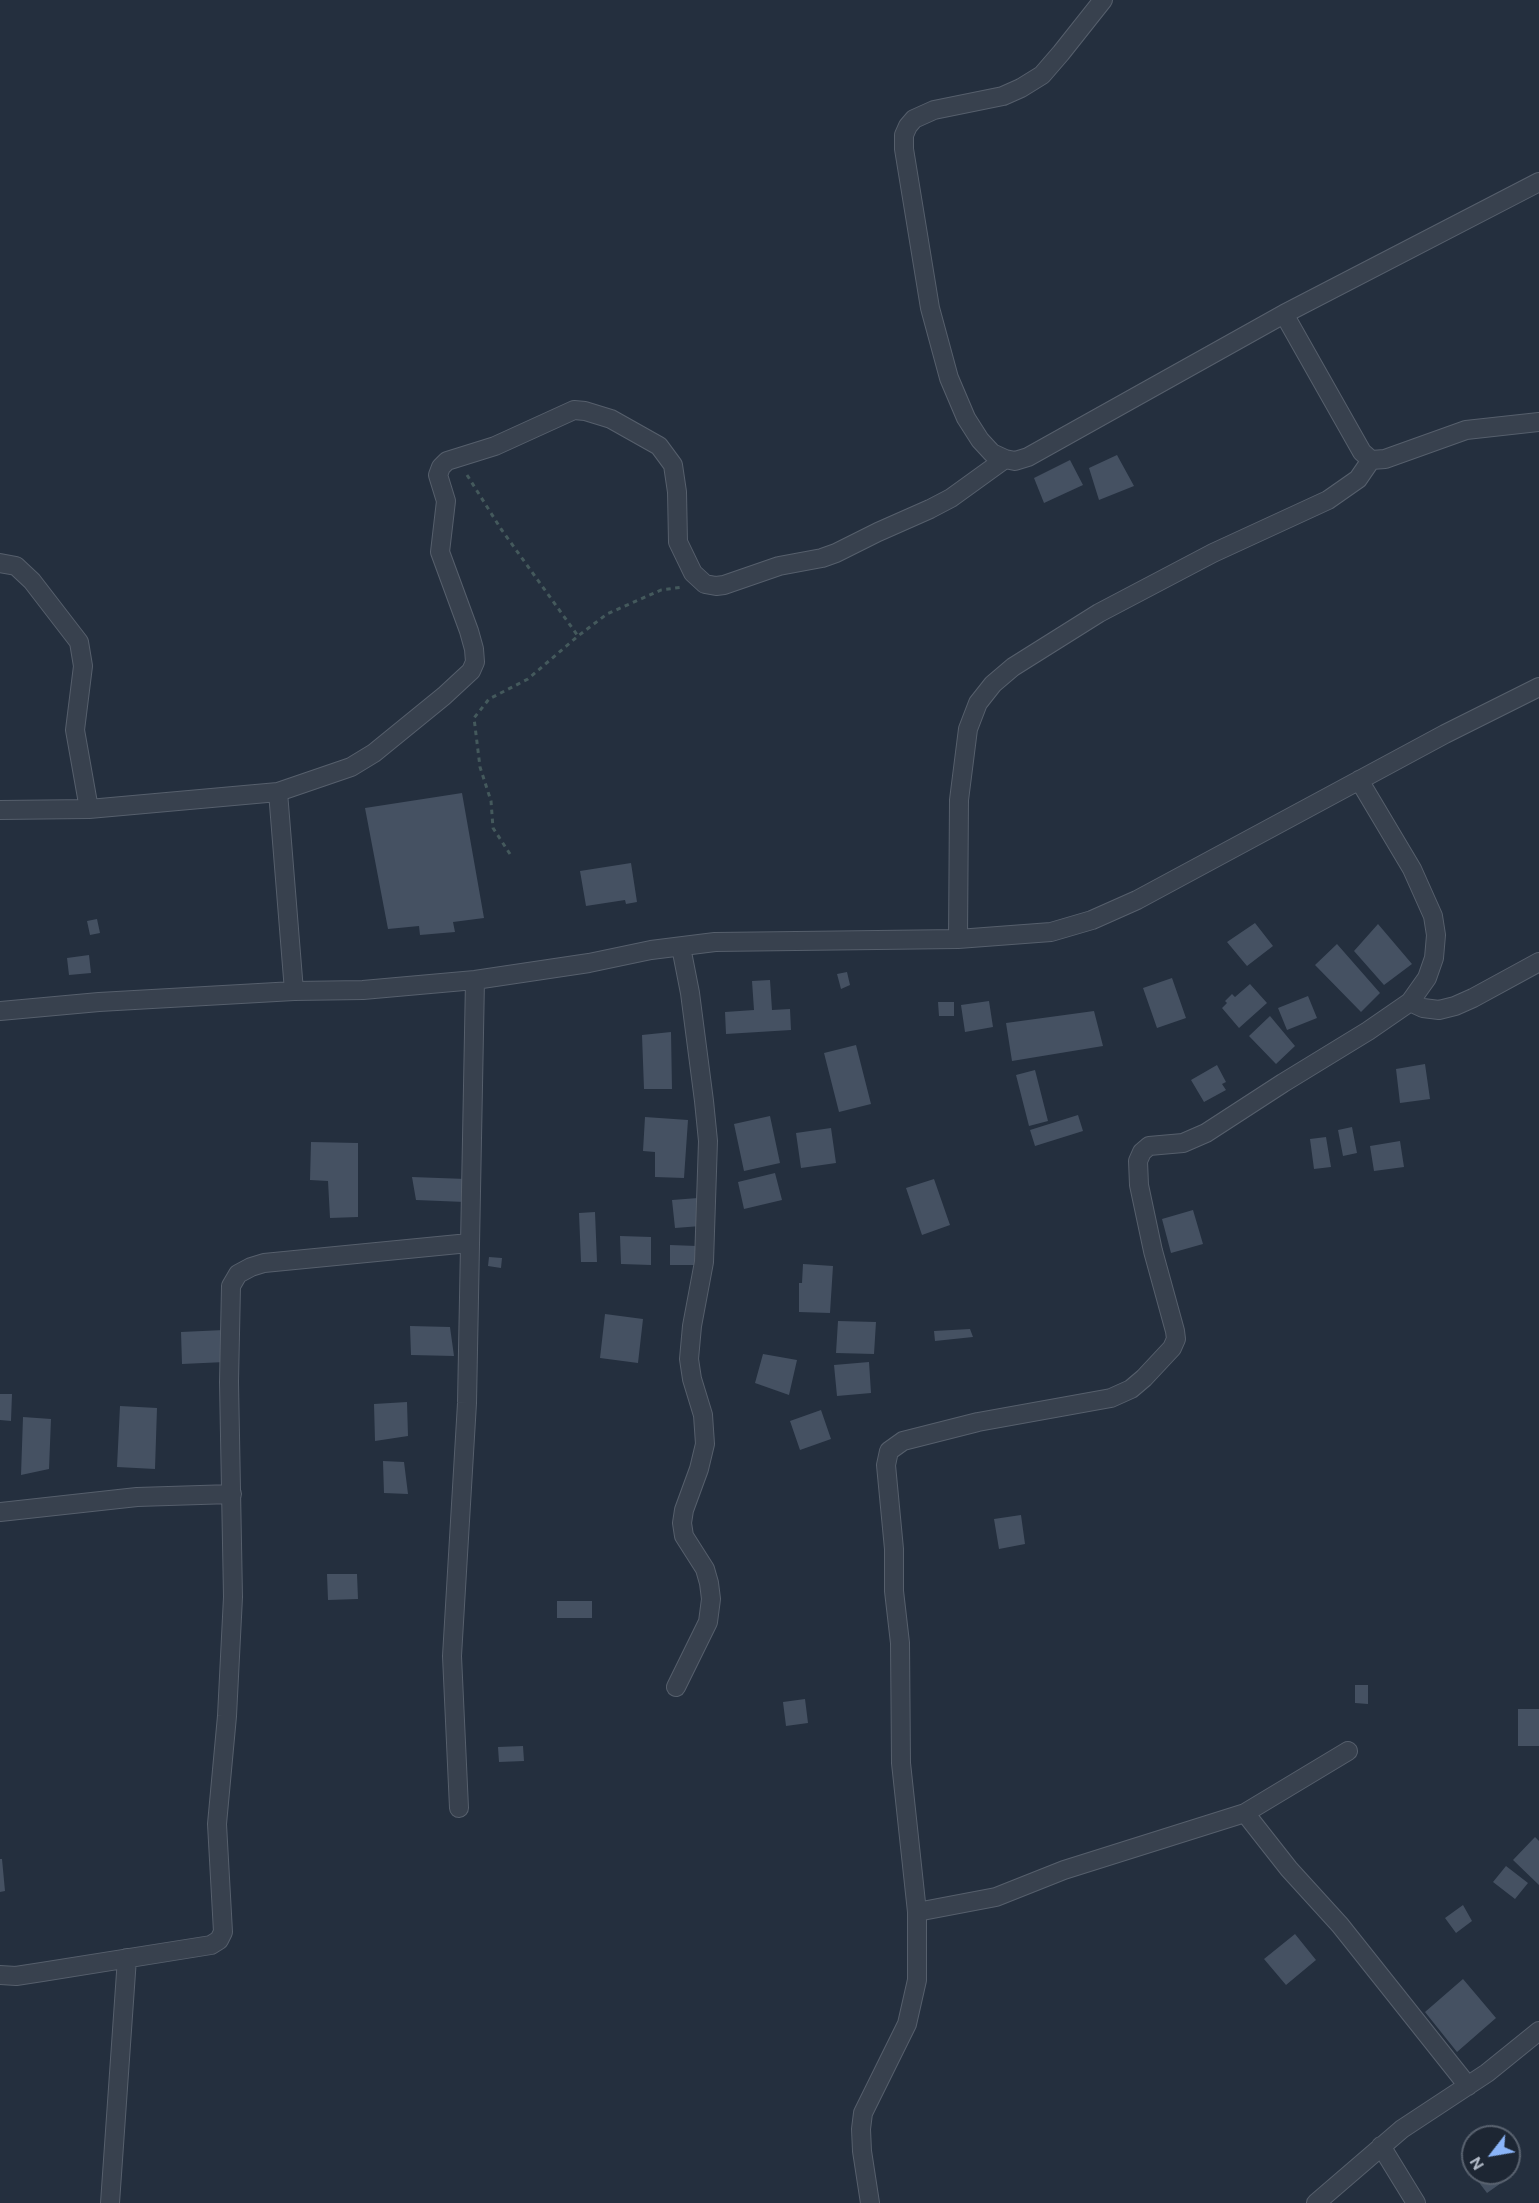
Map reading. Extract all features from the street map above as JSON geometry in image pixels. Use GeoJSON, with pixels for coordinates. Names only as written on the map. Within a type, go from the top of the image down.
{"type":"FeatureCollection","features":[{"type":"Feature","properties":{"kind":"street"},"geometry":{"type":"LineString","coordinates":[[1103,0],[1042,75],[1004,96],[956,105],[914,119],[904,135],[904,148],[930,308],[949,378],[966,418],[980,440],[992,453],[1005,459],[1015,461],[1028,457],[1284,314],[1476,217],[1539,182]]}},
{"type":"Feature","properties":{"kind":"street"},"geometry":{"type":"LineString","coordinates":[[1284,314],[1362,452],[1371,460],[1385,459],[1466,430],[1539,422]]}},
{"type":"Feature","properties":{"kind":"street"},"geometry":{"type":"LineString","coordinates":[[0,810],[89,809],[278,792],[351,767],[374,753],[444,696],[471,671],[475,662],[474,649],[440,552],[446,501],[438,475],[441,467],[447,460],[495,447],[574,410],[611,419],[659,446],[673,465],[678,542],[684,559],[693,573],[705,584],[724,585],[779,566],[836,553],[951,498],[1005,459]]}},
{"type":"Feature","properties":{"kind":"street"},"geometry":{"type":"LineString","coordinates":[[958,939],[959,800],[968,729],[978,703],[993,684],[1012,667],[1099,613],[1214,553],[1328,500],[1358,479],[1371,460]]}},
{"type":"Feature","properties":{"kind":"street"},"geometry":{"type":"LineString","coordinates":[[0,563],[16,566],[32,581],[79,642],[83,666],[75,730],[89,809]]}},
{"type":"Feature","properties":{"kind":"street"},"geometry":{"type":"LineString","coordinates":[[0,1011],[99,1002],[294,991],[363,990],[475,980],[590,963],[651,950],[715,942],[958,939],[1051,932],[1092,920],[1137,900],[1359,780],[1539,687]]}},
{"type":"Feature","properties":{"kind":"street"},"geometry":{"type":"LineString","coordinates":[[870,2203],[862,2151],[863,2113],[907,2024],[917,1980],[917,1912],[901,1763],[900,1643],[894,1591],[894,1549],[886,1465],[889,1451],[903,1441],[978,1422],[1111,1398],[1131,1389],[1172,1348],[1176,1339],[1175,1330],[1153,1251],[1139,1185],[1138,1161],[1142,1152],[1149,1146],[1183,1143],[1206,1133],[1368,1031],[1410,1002],[1427,978],[1434,958],[1436,935],[1433,916],[1412,869],[1359,780]]}},
{"type":"Feature","properties":{"kind":"street"},"geometry":{"type":"LineString","coordinates":[[278,792],[294,991]]}},
{"type":"Feature","properties":{"kind":"street"},"geometry":{"type":"LineString","coordinates":[[676,1687],[708,1622],[711,1599],[705,1569],[684,1536],[682,1523],[705,1444],[703,1415],[692,1379],[689,1359],[692,1326],[704,1262],[708,1141],[705,1101],[690,993],[681,947]]}},
{"type":"Feature","properties":{"kind":"street"},"geometry":{"type":"LineString","coordinates":[[1410,1002],[1423,1008],[1439,1010],[1455,1006],[1473,999],[1539,962]]}},
{"type":"Feature","properties":{"kind":"street"},"geometry":{"type":"LineString","coordinates":[[459,1808],[452,1656],[467,1403],[475,980]]}},
{"type":"Feature","properties":{"kind":"street"},"geometry":{"type":"LineString","coordinates":[[0,1975],[16,1976],[212,1945],[219,1940],[223,1932],[217,1824],[227,1716],[233,1597],[229,1382],[231,1286],[238,1274],[264,1263],[469,1243]]}},
{"type":"Feature","properties":{"kind":"street"},"geometry":{"type":"LineString","coordinates":[[0,1512],[137,1497],[232,1494]]}},
{"type":"Feature","properties":{"kind":"street"},"geometry":{"type":"LineString","coordinates":[[917,1912],[996,1897],[1064,1870],[1245,1813],[1348,1751]]}},
{"type":"Feature","properties":{"kind":"street"},"geometry":{"type":"LineString","coordinates":[[1245,1813],[1288,1869],[1340,1924],[1468,2086]]}},
{"type":"Feature","properties":{"kind":"street"},"geometry":{"type":"LineString","coordinates":[[110,2203],[127,1958]]}},
{"type":"Feature","properties":{"kind":"street"},"geometry":{"type":"LineString","coordinates":[[1316,2203],[1402,2129],[1487,2073],[1539,2031]]}},
{"type":"Feature","properties":{"kind":"street"},"geometry":{"type":"LineString","coordinates":[[1381,2146],[1416,2203]]}},
{"type":"Feature","properties":{"kind":"path"},"geometry":{"type":"LineString","coordinates":[[456,458],[501,529],[578,636]]}},
{"type":"Feature","properties":{"kind":"path"},"geometry":{"type":"LineString","coordinates":[[510,854],[493,828],[491,801],[480,767],[474,718],[489,699],[528,679],[607,614],[661,590],[705,584]]}},
{"type":"Feature","properties":{"kind":"building"},"geometry":{"type":"Polygon","coordinates":[[[1117,455],[1134,486],[1099,500],[1089,468],[1117,455]]]}},
{"type":"Feature","properties":{"kind":"building"},"geometry":{"type":"Polygon","coordinates":[[[1070,460],[1083,485],[1044,503],[1034,478],[1070,460]]]}},
{"type":"Feature","properties":{"kind":"building"},"geometry":{"type":"Polygon","coordinates":[[[462,793],[484,918],[453,922],[455,932],[420,935],[419,926],[388,929],[365,808],[462,793]]]}},
{"type":"Feature","properties":{"kind":"building"},"geometry":{"type":"Polygon","coordinates":[[[631,863],[637,902],[626,904],[625,900],[586,906],[580,871],[631,863]]]}},
{"type":"Feature","properties":{"kind":"building"},"geometry":{"type":"Polygon","coordinates":[[[97,919],[100,933],[90,935],[87,921],[97,919]]]}},
{"type":"Feature","properties":{"kind":"building"},"geometry":{"type":"Polygon","coordinates":[[[1255,923],[1273,946],[1247,966],[1227,942],[1255,923]]]}},
{"type":"Feature","properties":{"kind":"building"},"geometry":{"type":"Polygon","coordinates":[[[1378,924],[1412,964],[1384,985],[1354,951],[1378,924]]]}},
{"type":"Feature","properties":{"kind":"building"},"geometry":{"type":"Polygon","coordinates":[[[1337,944],[1380,993],[1361,1012],[1315,965],[1337,944]]]}},
{"type":"Feature","properties":{"kind":"building"},"geometry":{"type":"Polygon","coordinates":[[[89,955],[91,973],[69,975],[67,958],[89,955]]]}},
{"type":"Feature","properties":{"kind":"building"},"geometry":{"type":"Polygon","coordinates":[[[847,972],[850,985],[841,989],[837,974],[847,972]]]}},
{"type":"Feature","properties":{"kind":"building"},"geometry":{"type":"Polygon","coordinates":[[[1172,978],[1186,1018],[1157,1028],[1143,988],[1172,978]]]}},
{"type":"Feature","properties":{"kind":"building"},"geometry":{"type":"Polygon","coordinates":[[[770,980],[772,1010],[790,1009],[791,1030],[726,1034],[725,1012],[754,1010],[752,981],[770,980]]]}},
{"type":"Feature","properties":{"kind":"building"},"geometry":{"type":"Polygon","coordinates":[[[1250,984],[1267,1003],[1239,1028],[1222,1008],[1232,994],[1235,997],[1250,984]]]}},
{"type":"Feature","properties":{"kind":"building"},"geometry":{"type":"Polygon","coordinates":[[[1308,996],[1317,1018],[1287,1030],[1278,1008],[1308,996]]]}},
{"type":"Feature","properties":{"kind":"building"},"geometry":{"type":"Polygon","coordinates":[[[989,1001],[993,1027],[965,1032],[961,1005],[989,1001]]]}},
{"type":"Feature","properties":{"kind":"building"},"geometry":{"type":"Polygon","coordinates":[[[938,1002],[954,1002],[954,1016],[939,1016],[938,1002]]]}},
{"type":"Feature","properties":{"kind":"building"},"geometry":{"type":"Polygon","coordinates":[[[1094,1011],[1103,1046],[1012,1061],[1006,1023],[1094,1011]]]}},
{"type":"Feature","properties":{"kind":"building"},"geometry":{"type":"Polygon","coordinates":[[[1270,1016],[1295,1046],[1276,1064],[1249,1036],[1270,1016]]]}},
{"type":"Feature","properties":{"kind":"building"},"geometry":{"type":"Polygon","coordinates":[[[671,1032],[672,1089],[644,1089],[642,1035],[671,1032]]]}},
{"type":"Feature","properties":{"kind":"building"},"geometry":{"type":"Polygon","coordinates":[[[856,1045],[871,1104],[839,1112],[824,1053],[856,1045]]]}},
{"type":"Feature","properties":{"kind":"building"},"geometry":{"type":"Polygon","coordinates":[[[1425,1064],[1430,1099],[1400,1103],[1396,1069],[1425,1064]]]}},
{"type":"Feature","properties":{"kind":"building"},"geometry":{"type":"Polygon","coordinates":[[[1217,1065],[1226,1082],[1222,1084],[1226,1090],[1204,1102],[1191,1080],[1217,1065]]]}},
{"type":"Feature","properties":{"kind":"building"},"geometry":{"type":"Polygon","coordinates":[[[1035,1070],[1048,1121],[1029,1126],[1016,1075],[1035,1070]]]}},
{"type":"Feature","properties":{"kind":"building"},"geometry":{"type":"Polygon","coordinates":[[[1078,1115],[1083,1131],[1035,1146],[1030,1130],[1078,1115]]]}},
{"type":"Feature","properties":{"kind":"building"},"geometry":{"type":"Polygon","coordinates":[[[770,1116],[780,1163],[744,1171],[734,1124],[770,1116]]]}},
{"type":"Feature","properties":{"kind":"building"},"geometry":{"type":"Polygon","coordinates":[[[645,1117],[688,1120],[684,1178],[655,1177],[655,1152],[643,1151],[645,1117]]]}},
{"type":"Feature","properties":{"kind":"building"},"geometry":{"type":"Polygon","coordinates":[[[1352,1127],[1357,1153],[1343,1156],[1338,1130],[1352,1127]]]}},
{"type":"Feature","properties":{"kind":"building"},"geometry":{"type":"Polygon","coordinates":[[[831,1128],[836,1163],[801,1168],[796,1133],[831,1128]]]}},
{"type":"Feature","properties":{"kind":"building"},"geometry":{"type":"Polygon","coordinates":[[[1326,1137],[1331,1167],[1314,1169],[1310,1139],[1326,1137]]]}},
{"type":"Feature","properties":{"kind":"building"},"geometry":{"type":"Polygon","coordinates":[[[1400,1141],[1404,1167],[1374,1171],[1370,1146],[1400,1141]]]}},
{"type":"Feature","properties":{"kind":"building"},"geometry":{"type":"Polygon","coordinates":[[[311,1142],[358,1143],[358,1217],[330,1218],[328,1181],[310,1180],[311,1142]]]}},
{"type":"Feature","properties":{"kind":"building"},"geometry":{"type":"Polygon","coordinates":[[[775,1173],[782,1200],[744,1209],[738,1182],[775,1173]]]}},
{"type":"Feature","properties":{"kind":"building"},"geometry":{"type":"Polygon","coordinates":[[[412,1177],[466,1179],[465,1202],[416,1200],[412,1177]]]}},
{"type":"Feature","properties":{"kind":"building"},"geometry":{"type":"Polygon","coordinates":[[[934,1179],[950,1225],[922,1235],[906,1188],[934,1179]]]}},
{"type":"Feature","properties":{"kind":"building"},"geometry":{"type":"Polygon","coordinates":[[[698,1198],[701,1226],[675,1228],[672,1200],[698,1198]]]}},
{"type":"Feature","properties":{"kind":"building"},"geometry":{"type":"Polygon","coordinates":[[[1193,1210],[1203,1244],[1171,1253],[1162,1219],[1193,1210]]]}},
{"type":"Feature","properties":{"kind":"building"},"geometry":{"type":"Polygon","coordinates":[[[595,1212],[597,1262],[581,1262],[579,1213],[595,1212]]]}},
{"type":"Feature","properties":{"kind":"building"},"geometry":{"type":"Polygon","coordinates":[[[620,1236],[651,1237],[651,1265],[621,1264],[620,1236]]]}},
{"type":"Feature","properties":{"kind":"building"},"geometry":{"type":"Polygon","coordinates":[[[670,1245],[697,1246],[697,1265],[670,1265],[670,1245]]]}},
{"type":"Feature","properties":{"kind":"building"},"geometry":{"type":"Polygon","coordinates":[[[489,1257],[502,1258],[501,1268],[488,1266],[489,1257]]]}},
{"type":"Feature","properties":{"kind":"building"},"geometry":{"type":"Polygon","coordinates":[[[803,1264],[833,1266],[830,1313],[799,1312],[799,1283],[802,1283],[803,1264]]]}},
{"type":"Feature","properties":{"kind":"building"},"geometry":{"type":"Polygon","coordinates":[[[605,1314],[643,1319],[638,1363],[600,1358],[605,1314]]]}},
{"type":"Feature","properties":{"kind":"building"},"geometry":{"type":"Polygon","coordinates":[[[838,1321],[876,1322],[874,1354],[836,1353],[838,1321]]]}},
{"type":"Feature","properties":{"kind":"building"},"geometry":{"type":"Polygon","coordinates":[[[410,1326],[450,1327],[454,1356],[411,1355],[410,1326]]]}},
{"type":"Feature","properties":{"kind":"building"},"geometry":{"type":"Polygon","coordinates":[[[970,1329],[973,1337],[935,1341],[934,1331],[970,1329]]]}},
{"type":"Feature","properties":{"kind":"building"},"geometry":{"type":"Polygon","coordinates":[[[224,1330],[225,1362],[182,1364],[181,1332],[224,1330]]]}},
{"type":"Feature","properties":{"kind":"building"},"geometry":{"type":"Polygon","coordinates":[[[763,1354],[797,1360],[789,1395],[755,1383],[763,1354]]]}},
{"type":"Feature","properties":{"kind":"building"},"geometry":{"type":"Polygon","coordinates":[[[869,1362],[871,1393],[837,1396],[834,1365],[869,1362]]]}},
{"type":"Feature","properties":{"kind":"building"},"geometry":{"type":"Polygon","coordinates":[[[0,1394],[12,1394],[11,1421],[0,1420],[0,1394]]]}},
{"type":"Feature","properties":{"kind":"building"},"geometry":{"type":"Polygon","coordinates":[[[407,1402],[408,1436],[375,1441],[374,1404],[407,1402]]]}},
{"type":"Feature","properties":{"kind":"building"},"geometry":{"type":"Polygon","coordinates":[[[120,1406],[157,1408],[155,1469],[117,1467],[120,1406]]]}},
{"type":"Feature","properties":{"kind":"building"},"geometry":{"type":"Polygon","coordinates":[[[821,1410],[831,1439],[800,1450],[790,1421],[821,1410]]]}},
{"type":"Feature","properties":{"kind":"building"},"geometry":{"type":"Polygon","coordinates":[[[23,1417],[51,1419],[49,1469],[21,1475],[23,1417]]]}},
{"type":"Feature","properties":{"kind":"building"},"geometry":{"type":"Polygon","coordinates":[[[383,1461],[404,1462],[408,1494],[384,1493],[383,1461]]]}},
{"type":"Feature","properties":{"kind":"building"},"geometry":{"type":"Polygon","coordinates":[[[1021,1515],[1025,1544],[999,1549],[994,1519],[1021,1515]]]}},
{"type":"Feature","properties":{"kind":"building"},"geometry":{"type":"Polygon","coordinates":[[[327,1574],[357,1574],[358,1599],[328,1600],[327,1574]]]}},
{"type":"Feature","properties":{"kind":"building"},"geometry":{"type":"Polygon","coordinates":[[[557,1601],[592,1601],[592,1618],[557,1618],[557,1601]]]}},
{"type":"Feature","properties":{"kind":"building"},"geometry":{"type":"Polygon","coordinates":[[[1355,1685],[1368,1685],[1368,1704],[1355,1703],[1355,1685]]]}},
{"type":"Feature","properties":{"kind":"building"},"geometry":{"type":"Polygon","coordinates":[[[805,1699],[808,1723],[786,1726],[783,1702],[805,1699]]]}},
{"type":"Feature","properties":{"kind":"building"},"geometry":{"type":"Polygon","coordinates":[[[1518,1709],[1539,1709],[1539,1746],[1518,1746],[1518,1709]]]}},
{"type":"Feature","properties":{"kind":"building"},"geometry":{"type":"Polygon","coordinates":[[[523,1746],[524,1761],[499,1762],[498,1747],[523,1746]]]}},
{"type":"Feature","properties":{"kind":"building"},"geometry":{"type":"Polygon","coordinates":[[[1535,1837],[1539,1841],[1539,1885],[1513,1860],[1535,1837]]]}},
{"type":"Feature","properties":{"kind":"building"},"geometry":{"type":"Polygon","coordinates":[[[0,1859],[2,1859],[5,1891],[0,1892],[0,1859]]]}},
{"type":"Feature","properties":{"kind":"building"},"geometry":{"type":"Polygon","coordinates":[[[1506,1866],[1528,1883],[1515,1899],[1493,1882],[1506,1866]]]}},
{"type":"Feature","properties":{"kind":"building"},"geometry":{"type":"Polygon","coordinates":[[[1463,1905],[1472,1921],[1456,1933],[1445,1918],[1463,1905]]]}},
{"type":"Feature","properties":{"kind":"building"},"geometry":{"type":"Polygon","coordinates":[[[1295,1934],[1316,1960],[1286,1985],[1264,1959],[1295,1934]]]}},
{"type":"Feature","properties":{"kind":"building"},"geometry":{"type":"Polygon","coordinates":[[[1463,1979],[1496,2018],[1457,2052],[1425,2012],[1463,1979]]]}},
{"type":"Feature","properties":{"kind":"building"},"geometry":{"type":"Polygon","coordinates":[[[1481,2185],[1498,2185],[1487,2193],[1481,2185]]]}}]}
